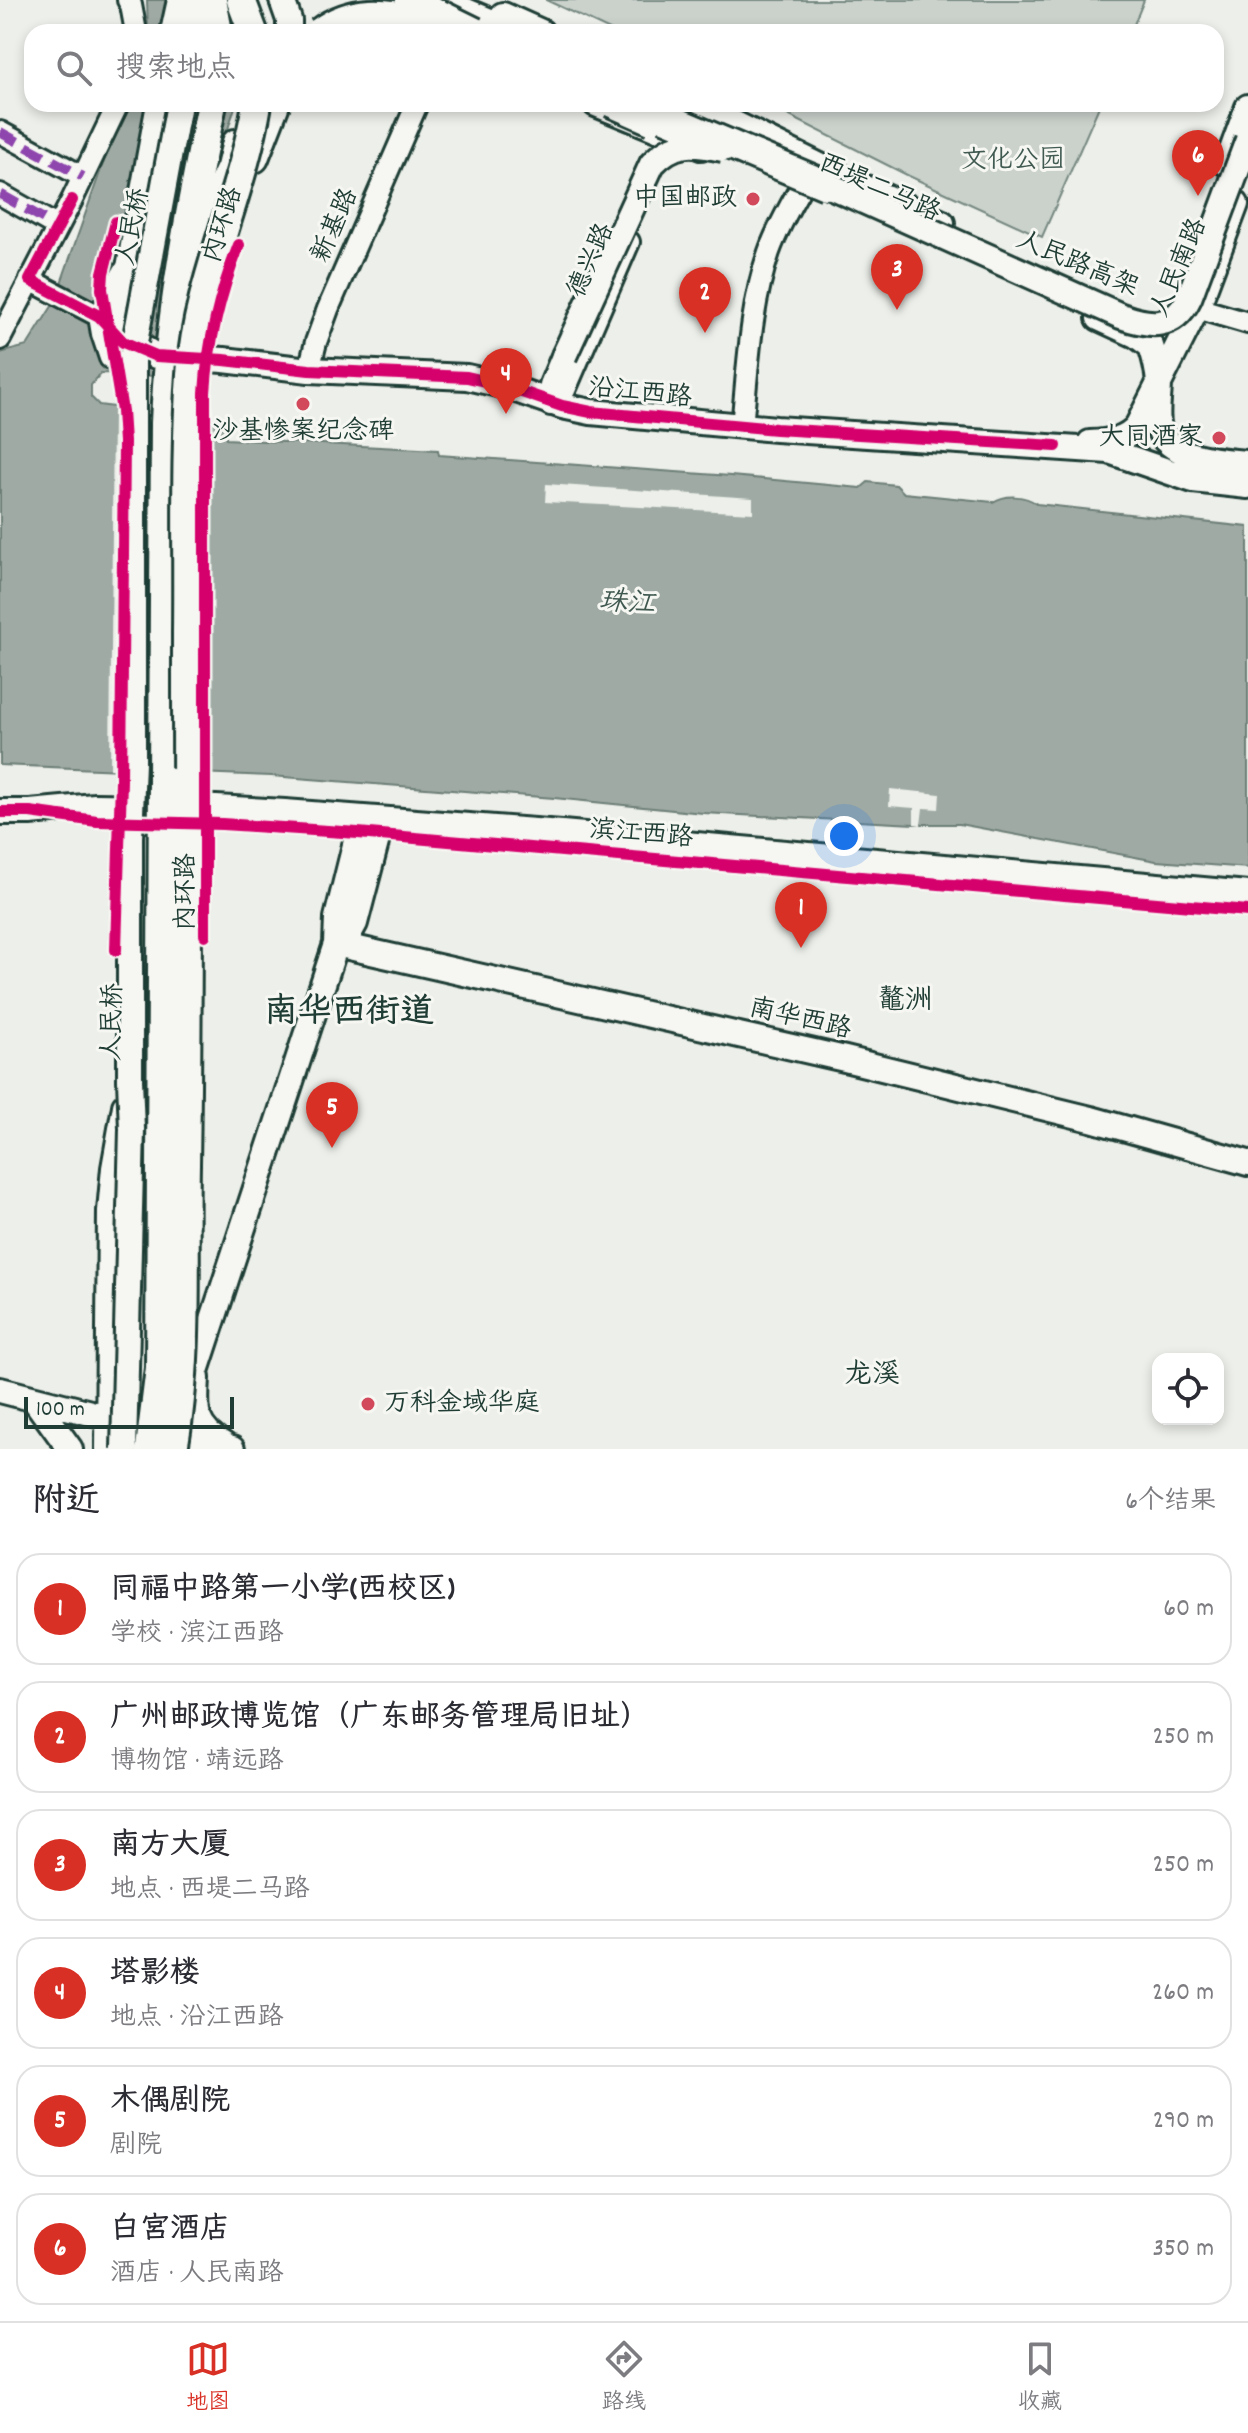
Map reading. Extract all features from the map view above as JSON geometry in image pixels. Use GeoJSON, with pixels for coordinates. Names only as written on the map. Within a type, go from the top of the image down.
{"type":"FeatureCollection","features":[{"type":"Feature","properties":{"kind":"highway"},"geometry":{"type":"LineString","coordinates":[[209,24],[213,0]]}},
{"type":"Feature","properties":{"kind":"highway"},"geometry":{"type":"LineString","coordinates":[[241,0],[250,24]]}},
{"type":"Feature","properties":{"kind":"highway"},"geometry":{"type":"LineString","coordinates":[[333,24],[364,13],[425,13],[454,24]]}},
{"type":"Feature","properties":{"kind":"highway","name":"内环路"},"geometry":{"type":"LineString","coordinates":[[147,1441],[160,1368],[165,434],[171,356],[191,211],[210,112]]}},
{"type":"Feature","properties":{"kind":"highway","name":"内环路"},"geometry":{"type":"LineString","coordinates":[[173,1449],[182,1373],[184,1299],[189,408],[196,326],[246,156],[255,112]]}},
{"type":"Feature","properties":{"kind":"highway"},"geometry":{"type":"LineString","coordinates":[[215,255],[272,112]]}},
{"type":"Feature","properties":{"kind":"highway"},"geometry":{"type":"LineString","coordinates":[[668,112],[814,185]]}},
{"type":"Feature","properties":{"kind":"main road"},"geometry":{"type":"LineString","coordinates":[[175,24],[180,0]]}},
{"type":"Feature","properties":{"kind":"main road"},"geometry":{"type":"LineString","coordinates":[[198,0],[206,24]]}},
{"type":"Feature","properties":{"kind":"main road"},"geometry":{"type":"LineString","coordinates":[[282,0],[289,24]]}},
{"type":"Feature","properties":{"kind":"main road"},"geometry":{"type":"LineString","coordinates":[[380,0],[463,24]]}},
{"type":"Feature","properties":{"kind":"main road"},"geometry":{"type":"LineString","coordinates":[[467,0],[522,24]]}},
{"type":"Feature","properties":{"kind":"main road"},"geometry":{"type":"LineString","coordinates":[[312,24],[339,8],[349,7],[425,13],[478,24]]}},
{"type":"Feature","properties":{"kind":"main road","name":"人民南路"},"geometry":{"type":"LineString","coordinates":[[1128,320],[1152,316],[1167,309],[1179,292],[1248,107]]}},
{"type":"Feature","properties":{"kind":"main road"},"geometry":{"type":"LineString","coordinates":[[157,112],[121,311],[123,331],[130,340],[171,356]]}},
{"type":"Feature","properties":{"kind":"main road","name":"人民桥"},"geometry":{"type":"LineString","coordinates":[[135,1080],[130,838],[133,762],[133,353],[178,112]]}},
{"type":"Feature","properties":{"kind":"main road","name":"人民桥"},"geometry":{"type":"LineString","coordinates":[[135,1080],[143,818],[141,353],[184,112]]}},
{"type":"Feature","properties":{"kind":"main road"},"geometry":{"type":"LineString","coordinates":[[229,167],[247,112]]}},
{"type":"Feature","properties":{"kind":"main road"},"geometry":{"type":"LineString","coordinates":[[224,360],[197,343],[190,327],[189,304],[205,218],[229,167],[254,131],[262,112]]}},
{"type":"Feature","properties":{"kind":"main road","name":"西堤二马路"},"geometry":{"type":"LineString","coordinates":[[615,112],[677,138],[814,185],[1128,320]]}},
{"type":"Feature","properties":{"kind":"main road"},"geometry":{"type":"LineString","coordinates":[[628,112],[814,185]]}},
{"type":"Feature","properties":{"kind":"main road"},"geometry":{"type":"LineString","coordinates":[[658,112],[677,138]]}},
{"type":"Feature","properties":{"kind":"main road"},"geometry":{"type":"LineString","coordinates":[[680,112],[749,132]]}},
{"type":"Feature","properties":{"kind":"main road","name":"西堤二马路"},"geometry":{"type":"LineString","coordinates":[[710,112],[1128,320]]}},
{"type":"Feature","properties":{"kind":"main road","name":"人民路高架"},"geometry":{"type":"LineString","coordinates":[[814,185],[1121,316],[1148,324],[1160,323],[1178,315],[1185,307],[1248,140]]}},
{"type":"Feature","properties":{"kind":"main road"},"geometry":{"type":"LineString","coordinates":[[551,403],[552,385],[564,356],[652,164],[661,154],[680,145],[700,144],[728,150]]}},
{"type":"Feature","properties":{"kind":"main road","name":"人民南路"},"geometry":{"type":"LineString","coordinates":[[1056,446],[1106,442],[1126,436],[1138,425],[1197,308],[1248,173]]}},
{"type":"Feature","properties":{"kind":"main road"},"geometry":{"type":"LineString","coordinates":[[1128,320],[1151,346],[1159,382],[1159,428],[1164,437],[1172,445],[1194,455],[1248,463]]}},
{"type":"Feature","properties":{"kind":"main road","name":"沿江西路"},"geometry":{"type":"LineString","coordinates":[[171,356],[309,370],[467,377],[591,412],[742,426],[1109,451],[1193,480],[1248,486]]}},
{"type":"Feature","properties":{"kind":"main road","name":"滨江西路"},"geometry":{"type":"LineString","coordinates":[[0,812],[95,806],[216,808],[369,829],[1248,911]]}},
{"type":"Feature","properties":{"kind":"main road"},"geometry":{"type":"LineString","coordinates":[[135,1080],[126,1291],[125,1449],[147,1441],[181,1404],[190,1389],[336,944],[337,918],[369,829]]}},
{"type":"Feature","properties":{"kind":"main road","name":"滨江西路"},"geometry":{"type":"LineString","coordinates":[[369,829],[577,835],[1248,894]]}},
{"type":"Feature","properties":{"kind":"main road","name":"南华西路"},"geometry":{"type":"LineString","coordinates":[[336,944],[845,1059],[1091,1119],[1248,1163]]}},
{"type":"Feature","properties":{"kind":"main road"},"geometry":{"type":"LineString","coordinates":[[108,1449],[112,1189],[135,1080]]}},
{"type":"Feature","properties":{"kind":"main road"},"geometry":{"type":"LineString","coordinates":[[135,1080],[149,1141],[150,1362],[157,1375],[174,1382],[187,1380],[197,1368]]}},
{"type":"Feature","properties":{"kind":"main road"},"geometry":{"type":"LineString","coordinates":[[135,1080],[147,1441]]}},
{"type":"Feature","properties":{"kind":"main road"},"geometry":{"type":"LineString","coordinates":[[197,1368],[196,1413],[200,1425],[206,1434],[232,1449]]}},
{"type":"Feature","properties":{"kind":"main road"},"geometry":{"type":"LineString","coordinates":[[0,1390],[110,1419],[147,1441],[232,1449]]}},
{"type":"Feature","properties":{"kind":"main road"},"geometry":{"type":"LineString","coordinates":[[34,1399],[70,1449]]}},
{"type":"Feature","properties":{"kind":"street"},"geometry":{"type":"LineString","coordinates":[[128,0],[135,24]]}},
{"type":"Feature","properties":{"kind":"street"},"geometry":{"type":"LineString","coordinates":[[360,24],[425,13]]}},
{"type":"Feature","properties":{"kind":"street"},"geometry":{"type":"LineString","coordinates":[[0,339],[34,282],[114,112]]}},
{"type":"Feature","properties":{"kind":"street"},"geometry":{"type":"LineString","coordinates":[[224,360],[206,339],[210,295],[228,237],[283,112]]}},
{"type":"Feature","properties":{"kind":"street","name":"新基路"},"geometry":{"type":"LineString","coordinates":[[309,370],[328,309],[414,112]]}},
{"type":"Feature","properties":{"kind":"street"},"geometry":{"type":"LineString","coordinates":[[0,132],[83,177]]}},
{"type":"Feature","properties":{"kind":"street","name":"德兴路"},"geometry":{"type":"LineString","coordinates":[[551,403],[565,390],[677,138]]}},
{"type":"Feature","properties":{"kind":"street"},"geometry":{"type":"LineString","coordinates":[[742,426],[750,347],[763,275],[774,237],[814,185]]}},
{"type":"Feature","properties":{"kind":"street"},"geometry":{"type":"LineString","coordinates":[[0,194],[58,227]]}},
{"type":"Feature","properties":{"kind":"street"},"geometry":{"type":"LineString","coordinates":[[131,252],[121,279],[99,316],[110,358],[171,356]]}},
{"type":"Feature","properties":{"kind":"street"},"geometry":{"type":"LineString","coordinates":[[34,282],[99,316]]}},
{"type":"Feature","properties":{"kind":"street"},"geometry":{"type":"LineString","coordinates":[[1197,308],[1248,323]]}},
{"type":"Feature","properties":{"kind":"green space"},"geometry":{"type":"Polygon","coordinates":[[[546,0],[1144,0],[1134,24],[597,24],[546,0]]]}},
{"type":"Feature","properties":{"kind":"green space","name":"文化公园"},"geometry":{"type":"Polygon","coordinates":[[[782,112],[1097,112],[1042,237],[909,176],[782,112]]]}},
{"type":"Feature","properties":{"kind":"water"},"geometry":{"type":"Polygon","coordinates":[[[147,0],[254,0],[255,24],[148,24],[147,0]]]}},
{"type":"Feature","properties":{"kind":"water","name":"珠江"},"geometry":{"type":"Polygon","coordinates":[[[121,112],[233,112],[196,229],[179,313],[211,375],[208,379],[101,373],[91,385],[91,397],[99,405],[226,422],[226,439],[438,450],[439,455],[861,488],[868,482],[896,485],[904,493],[993,502],[1015,497],[1037,504],[1248,527],[1248,868],[1156,861],[959,824],[703,813],[271,776],[0,765],[0,353],[27,346],[54,303],[121,112]]]}},
{"type":"Feature","properties":{"kind":"pier"},"geometry":{"type":"Polygon","coordinates":[[[113,407],[213,420],[212,773],[110,769],[113,407]]]}},
{"type":"Feature","properties":{"kind":"pier"},"geometry":{"type":"Polygon","coordinates":[[[546,484],[753,498],[753,513],[545,502],[546,484]]]}},
{"type":"Feature","properties":{"kind":"pier"},"geometry":{"type":"Polygon","coordinates":[[[890,789],[940,794],[939,809],[923,808],[921,825],[914,824],[914,808],[889,806],[890,789]]]}},
{"type":"Feature","properties":{"kind":"marked path"},"geometry":{"type":"LineString","coordinates":[[0,132],[83,177]]}},
{"type":"Feature","properties":{"kind":"marked path"},"geometry":{"type":"LineString","coordinates":[[0,194],[58,227]]}},
{"type":"Feature","properties":{"kind":"cycle path"},"geometry":{"type":"LineString","coordinates":[[72,200],[30,280],[99,316],[123,342],[156,356],[309,370],[467,377],[591,412],[776,429],[1056,446]]}},
{"type":"Feature","properties":{"kind":"cycle path"},"geometry":{"type":"LineString","coordinates":[[116,222],[102,289],[122,411],[124,442],[116,950]]}},
{"type":"Feature","properties":{"kind":"cycle path"},"geometry":{"type":"LineString","coordinates":[[205,935],[205,393],[216,318],[239,245]]}},
{"type":"Feature","properties":{"kind":"cycle path"},"geometry":{"type":"LineString","coordinates":[[0,812],[30,812],[97,821],[222,824],[358,833],[1248,911]]}},
{"type":"Feature","properties":{"kind":"place","name":"白宫酒店"},"geometry":{"type":"Point","coordinates":[1198,196]}},
{"type":"Feature","properties":{"kind":"place","name":"中国邮政"},"geometry":{"type":"Point","coordinates":[753,199]}},
{"type":"Feature","properties":{"kind":"place","name":"南方大厦"},"geometry":{"type":"Point","coordinates":[897,310]}},
{"type":"Feature","properties":{"kind":"place","name":"广州邮政博览馆（广东邮务管理局旧址）"},"geometry":{"type":"Point","coordinates":[705,333]}},
{"type":"Feature","properties":{"kind":"place","name":"沙基惨案纪念碑"},"geometry":{"type":"Point","coordinates":[303,404]}},
{"type":"Feature","properties":{"kind":"place","name":"塔影楼"},"geometry":{"type":"Point","coordinates":[506,414]}},
{"type":"Feature","properties":{"kind":"place","name":"大同酒家"},"geometry":{"type":"Point","coordinates":[1219,438]}},
{"type":"Feature","properties":{"kind":"place","name":"同福中路第一小学(西校区)"},"geometry":{"type":"Point","coordinates":[801,948]}},
{"type":"Feature","properties":{"kind":"place","name":"木偶剧院"},"geometry":{"type":"Point","coordinates":[332,1148]}},
{"type":"Feature","properties":{"kind":"place","name":"万科金域华庭"},"geometry":{"type":"Point","coordinates":[368,1404]}},
{"type":"Feature","properties":{"kind":"district","name":"鼇洲"},"geometry":{"type":"Point","coordinates":[905,1003]}},
{"type":"Feature","properties":{"kind":"district","name":"南华西街道"},"geometry":{"type":"Point","coordinates":[349,1014]}},
{"type":"Feature","properties":{"kind":"district","name":"龙溪"},"geometry":{"type":"Point","coordinates":[872,1377]}}]}
